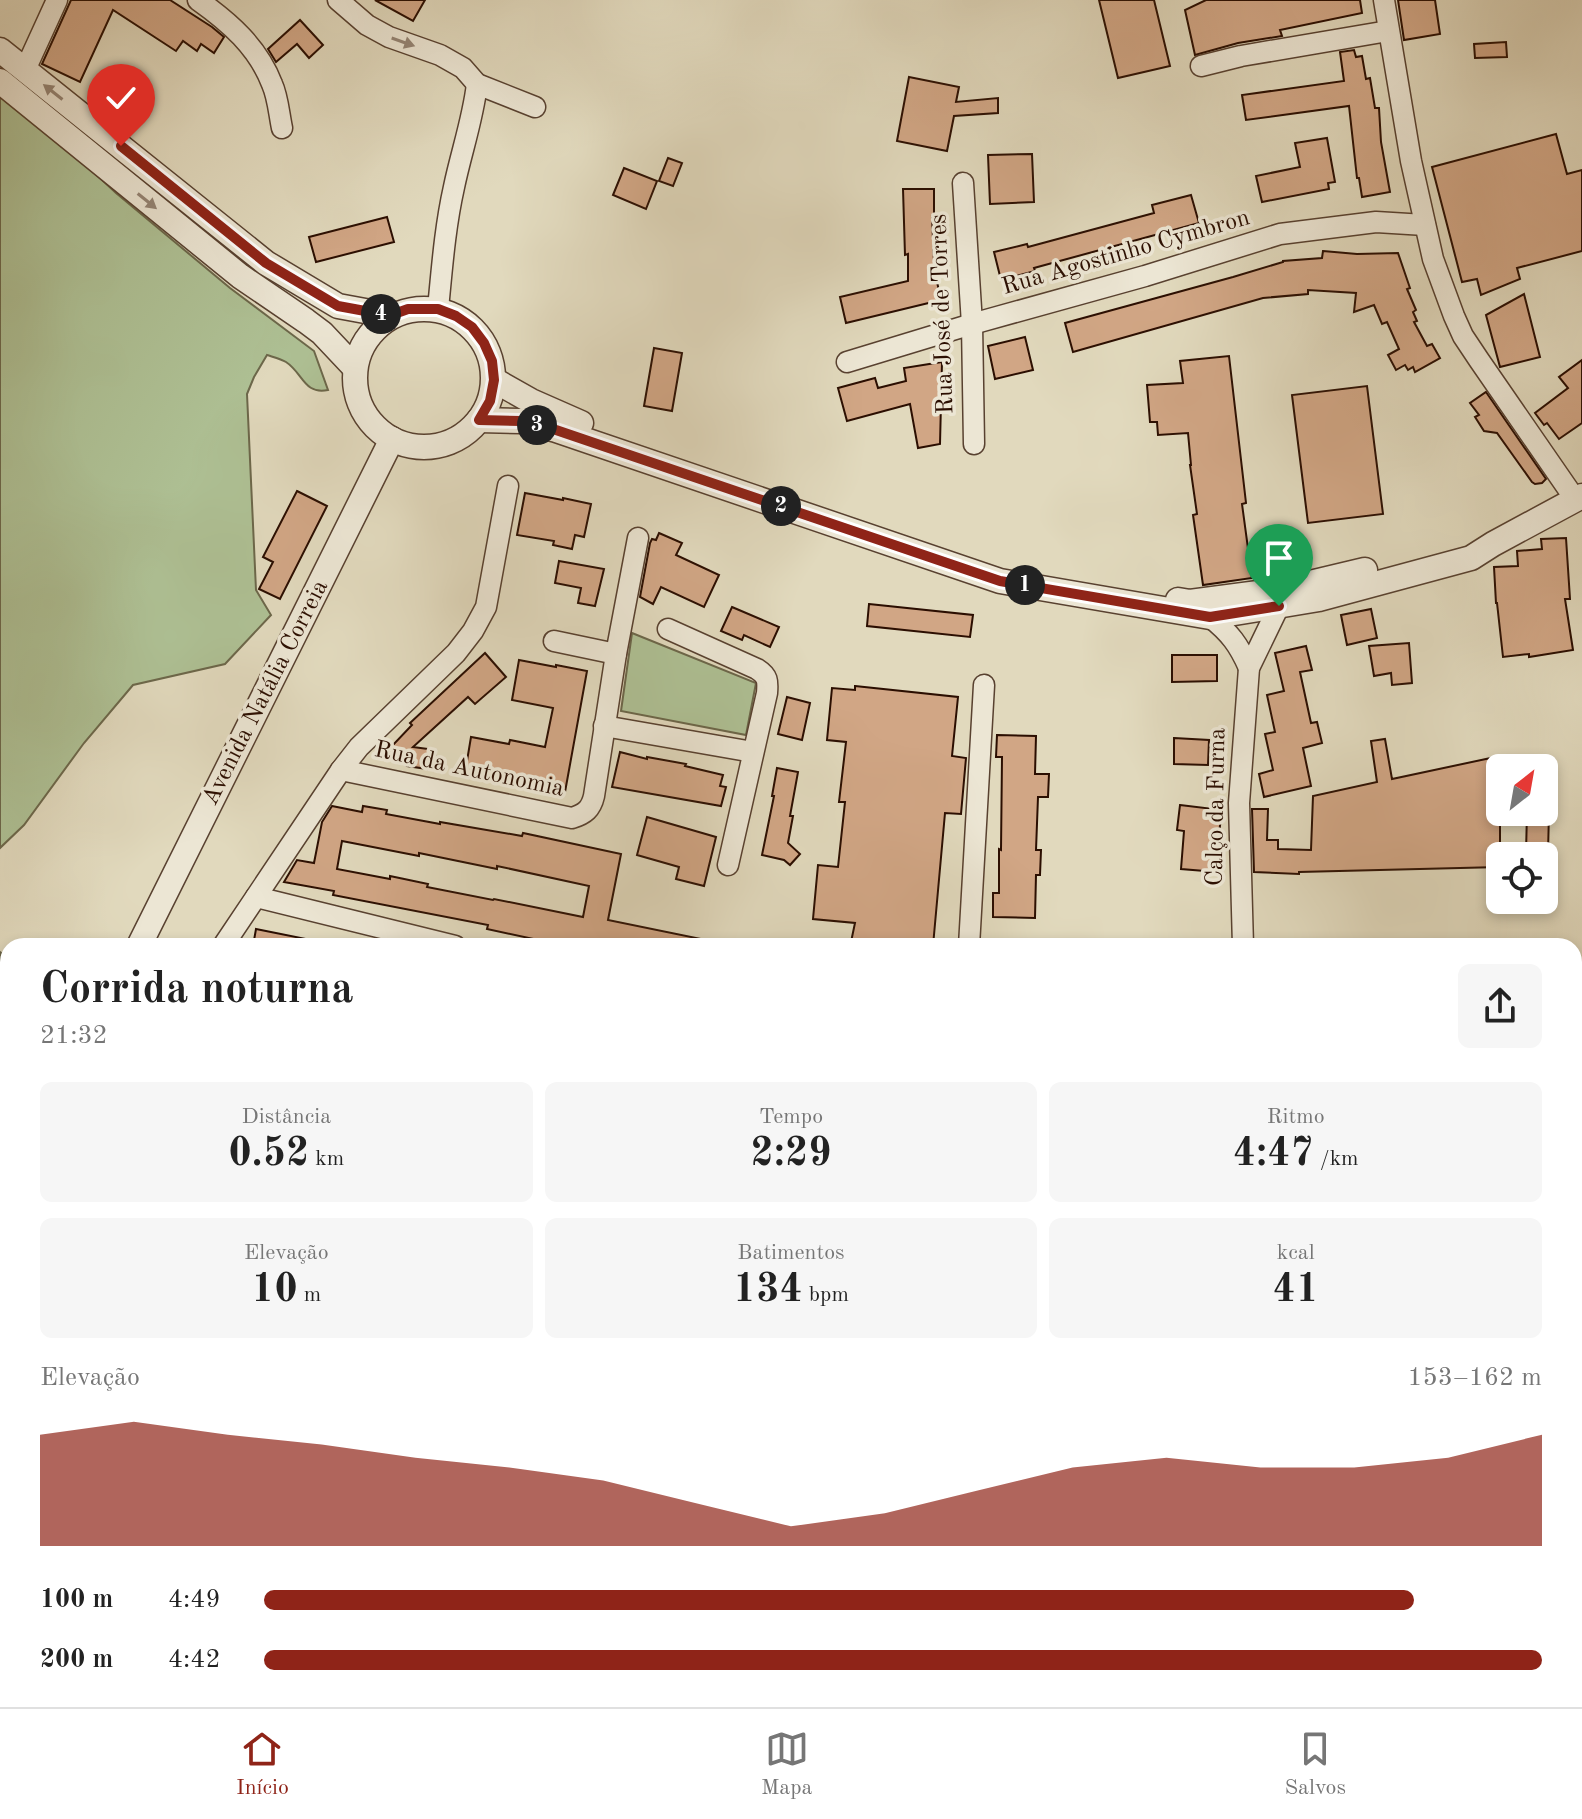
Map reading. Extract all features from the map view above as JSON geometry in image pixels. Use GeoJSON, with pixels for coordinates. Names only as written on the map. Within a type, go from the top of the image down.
{"type":"FeatureCollection","features":[{"type":"Feature","properties":{"kind":"street"},"geometry":{"type":"LineString","coordinates":[[25,70],[57,0]]}},
{"type":"Feature","properties":{"kind":"street"},"geometry":{"type":"LineString","coordinates":[[198,0],[226,20],[255,52],[273,85],[282,128]]}},
{"type":"Feature","properties":{"kind":"street"},"geometry":{"type":"LineString","coordinates":[[338,0],[367,25],[389,37],[440,55],[463,68],[477,84],[535,107]]}},
{"type":"Feature","properties":{"kind":"street"},"geometry":{"type":"LineString","coordinates":[[494,380],[564,417],[1000,570],[1190,602],[1319,599],[1471,558],[1579,497],[1463,336],[1454,316],[1433,259],[1425,225],[1384,0]]}},
{"type":"Feature","properties":{"kind":"street"},"geometry":{"type":"LineString","coordinates":[[1201,66],[1241,56],[1388,31]]}},
{"type":"Feature","properties":{"kind":"street"},"geometry":{"type":"LineString","coordinates":[[0,50],[266,263],[338,306],[394,314]]}},
{"type":"Feature","properties":{"kind":"street"},"geometry":{"type":"LineString","coordinates":[[0,81],[240,276],[322,333],[355,368]]}},
{"type":"Feature","properties":{"kind":"street"},"geometry":{"type":"LineString","coordinates":[[438,309],[453,189],[475,105],[477,84]]}},
{"type":"Feature","properties":{"kind":"street","name":"Rua José de Torres"},"geometry":{"type":"LineString","coordinates":[[963,183],[972,324],[974,444]]}},
{"type":"Feature","properties":{"kind":"street","name":"Rua Agostinho Cymbron"},"geometry":{"type":"LineString","coordinates":[[847,362],[1280,234],[1376,222],[1425,225]]}},
{"type":"Feature","properties":{"kind":"street"},"geometry":{"type":"LineString","coordinates":[[408,309],[438,309],[472,327],[492,361],[494,380],[490,401],[468,432],[439,446],[415,446],[392,439],[366,417],[355,385],[355,368],[361,346],[375,328],[394,314],[408,309]]}},
{"type":"Feature","properties":{"kind":"street"},"geometry":{"type":"LineString","coordinates":[[479,420],[521,421],[556,430],[1000,581],[1210,617],[1280,598]]}},
{"type":"Feature","properties":{"kind":"street","name":"Avenida Natália Correia"},"geometry":{"type":"LineString","coordinates":[[143,938],[392,439]]}},
{"type":"Feature","properties":{"kind":"street"},"geometry":{"type":"LineString","coordinates":[[228,938],[359,747],[456,653],[473,631],[486,607],[508,486]]}},
{"type":"Feature","properties":{"kind":"street"},"geometry":{"type":"LineString","coordinates":[[638,538],[604,726],[753,752]]}},
{"type":"Feature","properties":{"kind":"street","name":"Calço da Furna"},"geometry":{"type":"LineString","coordinates":[[1243,938],[1239,803],[1249,668],[1280,598]]}},
{"type":"Feature","properties":{"kind":"street"},"geometry":{"type":"LineString","coordinates":[[1210,617],[1236,642],[1249,668]]}},
{"type":"Feature","properties":{"kind":"street"},"geometry":{"type":"LineString","coordinates":[[668,629],[764,673],[768,680],[728,865]]}},
{"type":"Feature","properties":{"kind":"street"},"geometry":{"type":"LineString","coordinates":[[554,641],[616,654]]}},
{"type":"Feature","properties":{"kind":"street"},"geometry":{"type":"LineString","coordinates":[[969,938],[984,685]]}},
{"type":"Feature","properties":{"kind":"street","name":"Rua da Autonomia"},"geometry":{"type":"LineString","coordinates":[[341,770],[572,818],[586,812],[592,804],[604,726]]}},
{"type":"Feature","properties":{"kind":"street"},"geometry":{"type":"LineString","coordinates":[[256,897],[423,938]]}},
{"type":"Feature","properties":{"kind":"green space"},"geometry":{"type":"Polygon","coordinates":[[[0,93],[15,99],[116,193],[230,288],[314,351],[328,390],[314,389],[286,362],[267,355],[247,394],[256,590],[271,615],[225,664],[133,685],[84,743],[24,825],[0,848],[0,93]]]}},
{"type":"Feature","properties":{"kind":"green space"},"geometry":{"type":"Polygon","coordinates":[[[632,633],[756,683],[746,735],[621,711],[632,633]]]}},
{"type":"Feature","properties":{"kind":"building"},"geometry":{"type":"Polygon","coordinates":[[[71,0],[170,0],[224,37],[214,53],[201,44],[197,51],[183,41],[176,51],[113,10],[80,82],[42,64],[71,0]]]}},
{"type":"Feature","properties":{"kind":"building"},"geometry":{"type":"Polygon","coordinates":[[[375,0],[425,0],[413,21],[375,0]]]}},
{"type":"Feature","properties":{"kind":"building"},"geometry":{"type":"Polygon","coordinates":[[[1099,0],[1154,0],[1170,66],[1118,78],[1099,0]]]}},
{"type":"Feature","properties":{"kind":"building"},"geometry":{"type":"Polygon","coordinates":[[[1206,0],[1360,0],[1362,13],[1280,30],[1282,36],[1238,43],[1195,55],[1185,10],[1206,0]]]}},
{"type":"Feature","properties":{"kind":"building"},"geometry":{"type":"Polygon","coordinates":[[[1398,0],[1435,0],[1440,34],[1404,40],[1398,0]]]}},
{"type":"Feature","properties":{"kind":"building"},"geometry":{"type":"Polygon","coordinates":[[[300,20],[323,45],[309,58],[297,44],[276,62],[268,49],[300,20]]]}},
{"type":"Feature","properties":{"kind":"building"},"geometry":{"type":"Polygon","coordinates":[[[1506,42],[1507,57],[1475,58],[1474,44],[1506,42]]]}},
{"type":"Feature","properties":{"kind":"building"},"geometry":{"type":"Polygon","coordinates":[[[1354,50],[1356,57],[1362,56],[1366,79],[1370,78],[1375,108],[1379,108],[1381,142],[1390,192],[1362,197],[1349,106],[1246,120],[1242,95],[1344,81],[1340,52],[1354,50]]]}},
{"type":"Feature","properties":{"kind":"building"},"geometry":{"type":"Polygon","coordinates":[[[909,77],[959,87],[956,102],[998,98],[998,113],[954,116],[947,151],[897,141],[909,77]]]}},
{"type":"Feature","properties":{"kind":"building"},"geometry":{"type":"Polygon","coordinates":[[[1556,134],[1567,174],[1582,170],[1582,251],[1517,268],[1520,279],[1481,295],[1477,279],[1462,282],[1432,167],[1556,134]]]}},
{"type":"Feature","properties":{"kind":"building"},"geometry":{"type":"Polygon","coordinates":[[[1327,138],[1335,182],[1328,183],[1329,189],[1262,202],[1256,176],[1300,167],[1295,143],[1327,138]]]}},
{"type":"Feature","properties":{"kind":"building"},"geometry":{"type":"Polygon","coordinates":[[[1032,154],[1034,202],[990,204],[988,155],[1032,154]]]}},
{"type":"Feature","properties":{"kind":"building"},"geometry":{"type":"Polygon","coordinates":[[[668,158],[682,163],[673,186],[659,181],[668,158]]]}},
{"type":"Feature","properties":{"kind":"building"},"geometry":{"type":"Polygon","coordinates":[[[624,168],[657,181],[646,209],[613,195],[624,168]]]}},
{"type":"Feature","properties":{"kind":"building"},"geometry":{"type":"Polygon","coordinates":[[[903,189],[934,189],[934,262],[937,262],[941,300],[846,323],[840,297],[908,281],[903,189]]]}},
{"type":"Feature","properties":{"kind":"building"},"geometry":{"type":"Polygon","coordinates":[[[1191,195],[1199,223],[1034,268],[1035,271],[1001,280],[994,252],[1027,244],[1028,247],[1154,213],[1152,205],[1191,195]]]}},
{"type":"Feature","properties":{"kind":"building"},"geometry":{"type":"Polygon","coordinates":[[[387,217],[394,242],[316,262],[309,237],[387,217]]]}},
{"type":"Feature","properties":{"kind":"building"},"geometry":{"type":"Polygon","coordinates":[[[1323,251],[1398,253],[1416,310],[1413,312],[1417,321],[1414,322],[1427,346],[1432,344],[1440,358],[1415,372],[1413,367],[1408,370],[1405,365],[1396,370],[1388,355],[1399,349],[1387,322],[1382,324],[1374,305],[1354,312],[1356,293],[1308,290],[1308,294],[1263,298],[1073,352],[1065,323],[1283,261],[1322,258],[1323,251]]]}},
{"type":"Feature","properties":{"kind":"building"},"geometry":{"type":"Polygon","coordinates":[[[1524,294],[1540,357],[1500,367],[1486,315],[1524,294]]]}},
{"type":"Feature","properties":{"kind":"building"},"geometry":{"type":"Polygon","coordinates":[[[1025,337],[1033,370],[995,379],[988,346],[1025,337]]]}},
{"type":"Feature","properties":{"kind":"building"},"geometry":{"type":"Polygon","coordinates":[[[654,348],[682,353],[672,411],[644,406],[654,348]]]}},
{"type":"Feature","properties":{"kind":"building"},"geometry":{"type":"Polygon","coordinates":[[[1229,356],[1252,578],[1203,585],[1193,515],[1197,514],[1188,433],[1158,435],[1157,422],[1150,422],[1147,385],[1183,383],[1180,361],[1229,356]]]}},
{"type":"Feature","properties":{"kind":"building"},"geometry":{"type":"Polygon","coordinates":[[[1582,360],[1582,423],[1559,439],[1535,413],[1568,388],[1559,377],[1582,360]]]}},
{"type":"Feature","properties":{"kind":"building"},"geometry":{"type":"Polygon","coordinates":[[[942,362],[940,444],[918,448],[910,404],[847,421],[838,388],[875,378],[878,388],[906,381],[904,368],[942,362]]]}},
{"type":"Feature","properties":{"kind":"building"},"geometry":{"type":"Polygon","coordinates":[[[1367,386],[1383,514],[1308,523],[1292,395],[1367,386]]]}},
{"type":"Feature","properties":{"kind":"building"},"geometry":{"type":"Polygon","coordinates":[[[1486,392],[1546,479],[1542,483],[1532,482],[1497,433],[1484,431],[1475,417],[1479,415],[1470,403],[1486,392]]]}},
{"type":"Feature","properties":{"kind":"building"},"geometry":{"type":"Polygon","coordinates":[[[297,491],[327,506],[280,599],[259,589],[273,562],[263,557],[297,491]]]}},
{"type":"Feature","properties":{"kind":"building"},"geometry":{"type":"Polygon","coordinates":[[[525,493],[591,504],[584,537],[575,535],[572,549],[553,545],[554,541],[517,535],[525,493]]]}},
{"type":"Feature","properties":{"kind":"building"},"geometry":{"type":"Polygon","coordinates":[[[659,533],[682,543],[676,555],[719,575],[704,607],[661,587],[653,604],[640,597],[650,543],[652,539],[656,540],[659,533]]]}},
{"type":"Feature","properties":{"kind":"building"},"geometry":{"type":"Polygon","coordinates":[[[1566,538],[1570,599],[1565,599],[1573,650],[1529,657],[1529,654],[1503,657],[1494,567],[1518,566],[1517,551],[1542,549],[1541,539],[1566,538]]]}},
{"type":"Feature","properties":{"kind":"building"},"geometry":{"type":"Polygon","coordinates":[[[559,561],[604,569],[595,606],[578,603],[581,588],[555,583],[559,561]]]}},
{"type":"Feature","properties":{"kind":"building"},"geometry":{"type":"Polygon","coordinates":[[[869,604],[973,615],[970,637],[867,626],[869,604]]]}},
{"type":"Feature","properties":{"kind":"building"},"geometry":{"type":"Polygon","coordinates":[[[732,607],[779,627],[770,647],[744,635],[742,640],[721,631],[732,607]]]}},
{"type":"Feature","properties":{"kind":"building"},"geometry":{"type":"Polygon","coordinates":[[[1371,609],[1377,638],[1347,645],[1341,615],[1371,609]]]}},
{"type":"Feature","properties":{"kind":"building"},"geometry":{"type":"Polygon","coordinates":[[[1409,643],[1412,683],[1392,685],[1391,673],[1374,676],[1369,646],[1409,643]]]}},
{"type":"Feature","properties":{"kind":"building"},"geometry":{"type":"Polygon","coordinates":[[[1306,646],[1312,670],[1300,672],[1311,723],[1317,722],[1322,743],[1303,748],[1311,786],[1264,797],[1259,774],[1273,770],[1265,734],[1275,732],[1267,695],[1284,691],[1275,653],[1306,646]]]}},
{"type":"Feature","properties":{"kind":"building"},"geometry":{"type":"Polygon","coordinates":[[[485,653],[506,677],[475,704],[468,697],[413,747],[436,750],[434,770],[407,766],[382,744],[393,745],[412,725],[410,723],[485,653]]]}},
{"type":"Feature","properties":{"kind":"building"},"geometry":{"type":"Polygon","coordinates":[[[1172,655],[1217,655],[1217,681],[1172,682],[1172,655]]]}},
{"type":"Feature","properties":{"kind":"building"},"geometry":{"type":"Polygon","coordinates":[[[519,660],[587,671],[565,792],[487,774],[465,773],[471,737],[545,747],[553,708],[512,700],[519,660]]]}},
{"type":"Feature","properties":{"kind":"building"},"geometry":{"type":"Polygon","coordinates":[[[855,686],[958,697],[952,756],[966,758],[961,814],[945,813],[934,938],[852,938],[855,923],[813,919],[818,865],[838,867],[845,802],[839,802],[846,742],[827,740],[832,688],[855,690],[855,686]]]}},
{"type":"Feature","properties":{"kind":"building"},"geometry":{"type":"Polygon","coordinates":[[[787,697],[810,703],[802,740],[778,734],[787,697]]]}},
{"type":"Feature","properties":{"kind":"building"},"geometry":{"type":"Polygon","coordinates":[[[997,735],[1036,736],[1035,774],[1049,774],[1048,797],[1038,797],[1036,850],[1041,850],[1040,875],[1036,875],[1035,918],[993,917],[993,893],[999,893],[1001,850],[1002,757],[996,757],[997,735]]]}},
{"type":"Feature","properties":{"kind":"building"},"geometry":{"type":"Polygon","coordinates":[[[1174,738],[1209,740],[1208,765],[1174,764],[1174,738]]]}},
{"type":"Feature","properties":{"kind":"building"},"geometry":{"type":"Polygon","coordinates":[[[1385,739],[1392,779],[1486,759],[1486,826],[1500,826],[1500,842],[1486,842],[1486,867],[1299,874],[1254,872],[1252,809],[1268,809],[1267,840],[1278,840],[1278,849],[1311,850],[1313,796],[1377,782],[1371,741],[1385,739]]]}},
{"type":"Feature","properties":{"kind":"building"},"geometry":{"type":"Polygon","coordinates":[[[620,752],[686,764],[723,775],[720,786],[726,787],[721,806],[612,787],[620,752]]]}},
{"type":"Feature","properties":{"kind":"building"},"geometry":{"type":"Polygon","coordinates":[[[777,768],[798,772],[788,843],[800,854],[790,865],[784,860],[762,855],[777,768]]]}},
{"type":"Feature","properties":{"kind":"building"},"geometry":{"type":"Polygon","coordinates":[[[1180,805],[1222,810],[1217,872],[1181,869],[1184,831],[1177,830],[1180,805]]]}},
{"type":"Feature","properties":{"kind":"building"},"geometry":{"type":"Polygon","coordinates":[[[332,806],[362,812],[363,806],[387,810],[386,814],[440,824],[522,836],[523,833],[621,854],[608,920],[696,938],[529,938],[487,929],[488,925],[333,895],[334,891],[284,882],[297,860],[314,863],[322,822],[332,806]],[[342,841],[337,869],[390,879],[390,876],[428,884],[427,887],[583,917],[589,886],[419,853],[419,856],[342,841]]]}},
{"type":"Feature","properties":{"kind":"building"},"geometry":{"type":"Polygon","coordinates":[[[647,817],[716,837],[704,886],[676,879],[679,867],[637,855],[647,817]]]}},
{"type":"Feature","properties":{"kind":"building"},"geometry":{"type":"Polygon","coordinates":[[[1527,826],[1549,826],[1548,842],[1526,842],[1527,826]]]}},
{"type":"Feature","properties":{"kind":"building"},"geometry":{"type":"Polygon","coordinates":[[[256,929],[301,938],[254,938],[256,929]]]}},
{"type":"Feature","properties":{"kind":"route"},"geometry":{"type":"LineString","coordinates":[[121,146],[266,263],[338,306],[394,314],[408,309],[438,309],[472,327],[492,361],[494,380],[490,401],[479,420],[521,421],[556,430],[1000,581],[1210,617],[1279,606]]}}]}
